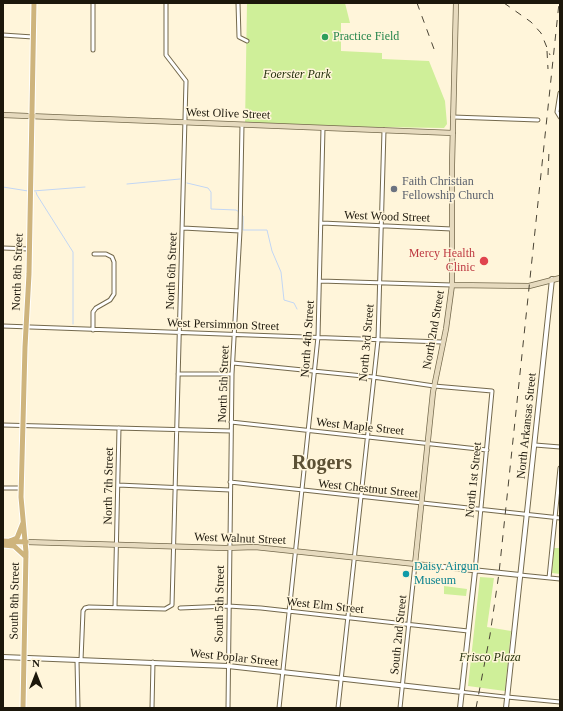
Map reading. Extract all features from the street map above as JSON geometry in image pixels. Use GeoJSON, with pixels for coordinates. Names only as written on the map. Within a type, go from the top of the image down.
{"type":"FeatureCollection","features":[{"type":"Feature","properties":{"kind":"main road","name":"North 8th Street"},"geometry":{"type":"LineString","coordinates":[[26,542],[21,488],[22,426],[30,250],[34,3]]}},
{"type":"Feature","properties":{"kind":"main road","name":"North 2nd Street"},"geometry":{"type":"LineString","coordinates":[[415,564],[434,386],[452,285],[453,117],[456,3]]}},
{"type":"Feature","properties":{"kind":"main road","name":"West Olive Street"},"geometry":{"type":"LineString","coordinates":[[3,115],[453,133]]}},
{"type":"Feature","properties":{"kind":"main road"},"geometry":{"type":"LineString","coordinates":[[452,285],[529,286],[560,278]]}},
{"type":"Feature","properties":{"kind":"main road"},"geometry":{"type":"LineString","coordinates":[[10,541],[17,538],[23,522]]}},
{"type":"Feature","properties":{"kind":"main road","name":"West Walnut Street"},"geometry":{"type":"LineString","coordinates":[[3,541],[255,548],[415,564]]}},
{"type":"Feature","properties":{"kind":"main road","name":"South 8th Street"},"geometry":{"type":"LineString","coordinates":[[23,708],[26,542]]}},
{"type":"Feature","properties":{"kind":"main road"},"geometry":{"type":"LineString","coordinates":[[3,545],[14,546],[26,557]]}},
{"type":"Feature","properties":{"kind":"street"},"geometry":{"type":"LineString","coordinates":[[93,50],[94,3]]}},
{"type":"Feature","properties":{"kind":"street","name":"North 6th Street"},"geometry":{"type":"LineString","coordinates":[[115,607],[165,609],[172,605],[186,82],[166,55],[166,3]]}},
{"type":"Feature","properties":{"kind":"street"},"geometry":{"type":"LineString","coordinates":[[238,3],[239,37],[248,41]]}},
{"type":"Feature","properties":{"kind":"street"},"geometry":{"type":"LineString","coordinates":[[3,36],[34,37]]}},
{"type":"Feature","properties":{"kind":"street"},"geometry":{"type":"LineString","coordinates":[[560,94],[558,112],[560,117]]}},
{"type":"Feature","properties":{"kind":"street"},"geometry":{"type":"LineString","coordinates":[[453,117],[538,120]]}},
{"type":"Feature","properties":{"kind":"street","name":"North 5th Street"},"geometry":{"type":"LineString","coordinates":[[230,548],[232,374],[240,231],[242,125]]}},
{"type":"Feature","properties":{"kind":"street","name":"North 4th Street"},"geometry":{"type":"LineString","coordinates":[[279,708],[318,337],[322,223],[323,128]]}},
{"type":"Feature","properties":{"kind":"street","name":"North 3rd Street"},"geometry":{"type":"LineString","coordinates":[[338,708],[378,340],[381,284],[384,130]]}},
{"type":"Feature","properties":{"kind":"street","name":"West Wood Street"},"geometry":{"type":"LineString","coordinates":[[322,223],[382,227],[452,229]]}},
{"type":"Feature","properties":{"kind":"street"},"geometry":{"type":"LineString","coordinates":[[183,228],[240,231]]}},
{"type":"Feature","properties":{"kind":"street"},"geometry":{"type":"LineString","coordinates":[[3,248],[30,250]]}},
{"type":"Feature","properties":{"kind":"street"},"geometry":{"type":"LineString","coordinates":[[93,330],[93,312],[96,308],[110,300],[114,294],[114,262],[112,257],[106,254],[94,254]]}},
{"type":"Feature","properties":{"kind":"street","name":"North Arkansas Street"},"geometry":{"type":"LineString","coordinates":[[506,708],[552,279]]}},
{"type":"Feature","properties":{"kind":"street"},"geometry":{"type":"LineString","coordinates":[[320,281],[452,285]]}},
{"type":"Feature","properties":{"kind":"street","name":"West Persimmon Street"},"geometry":{"type":"LineString","coordinates":[[3,326],[179,334],[318,337],[442,342]]}},
{"type":"Feature","properties":{"kind":"street"},"geometry":{"type":"LineString","coordinates":[[233,363],[373,377],[434,386]]}},
{"type":"Feature","properties":{"kind":"street"},"geometry":{"type":"LineString","coordinates":[[178,374],[232,374]]}},
{"type":"Feature","properties":{"kind":"street","name":"North 1st Street"},"geometry":{"type":"LineString","coordinates":[[434,386],[492,391],[474,571]]}},
{"type":"Feature","properties":{"kind":"street","name":"West Maple Street"},"geometry":{"type":"LineString","coordinates":[[232,422],[487,450]]}},
{"type":"Feature","properties":{"kind":"street"},"geometry":{"type":"LineString","coordinates":[[3,425],[231,431]]}},
{"type":"Feature","properties":{"kind":"street","name":"North 7th Street"},"geometry":{"type":"LineString","coordinates":[[115,607],[119,428]]}},
{"type":"Feature","properties":{"kind":"street"},"geometry":{"type":"LineString","coordinates":[[535,445],[560,447]]}},
{"type":"Feature","properties":{"kind":"street"},"geometry":{"type":"LineString","coordinates":[[549,578],[560,468]]}},
{"type":"Feature","properties":{"kind":"street","name":"West Chestnut Street"},"geometry":{"type":"LineString","coordinates":[[230,482],[302,492],[560,518]]}},
{"type":"Feature","properties":{"kind":"street"},"geometry":{"type":"LineString","coordinates":[[118,485],[230,490]]}},
{"type":"Feature","properties":{"kind":"street"},"geometry":{"type":"LineString","coordinates":[[3,488],[21,488]]}},
{"type":"Feature","properties":{"kind":"street","name":"South 5th Street"},"geometry":{"type":"LineString","coordinates":[[228,708],[228,606],[230,548]]}},
{"type":"Feature","properties":{"kind":"street","name":"West Walnut Street"},"geometry":{"type":"LineString","coordinates":[[415,564],[520,575]]}},
{"type":"Feature","properties":{"kind":"street","name":"South 2nd Street"},"geometry":{"type":"LineString","coordinates":[[400,708],[415,564]]}},
{"type":"Feature","properties":{"kind":"street"},"geometry":{"type":"LineString","coordinates":[[460,708],[474,571]]}},
{"type":"Feature","properties":{"kind":"street"},"geometry":{"type":"LineString","coordinates":[[520,575],[560,579]]}},
{"type":"Feature","properties":{"kind":"street","name":"West Elm Street"},"geometry":{"type":"LineString","coordinates":[[180,608],[228,606],[348,617],[468,631]]}},
{"type":"Feature","properties":{"kind":"street"},"geometry":{"type":"LineString","coordinates":[[78,708],[79,660],[83,611],[85,608],[89,607],[115,607]]}},
{"type":"Feature","properties":{"kind":"street","name":"West Poplar Street"},"geometry":{"type":"LineString","coordinates":[[3,657],[228,666],[462,692]]}},
{"type":"Feature","properties":{"kind":"street"},"geometry":{"type":"LineString","coordinates":[[152,708],[153,662]]}},
{"type":"Feature","properties":{"kind":"street"},"geometry":{"type":"LineString","coordinates":[[462,692],[560,702]]}},
{"type":"Feature","properties":{"kind":"green space","name":"Foerster Park"},"geometry":{"type":"Polygon","coordinates":[[[247,3],[345,3],[350,23],[341,23],[341,51],[382,53],[382,59],[429,61],[445,101],[447,124],[444,128],[245,125],[247,3]]]}},
{"type":"Feature","properties":{"kind":"green space"},"geometry":{"type":"Polygon","coordinates":[[[554,548],[560,548],[560,574],[552,573],[554,548]]]}},
{"type":"Feature","properties":{"kind":"green space","name":"Frisco Plaza"},"geometry":{"type":"Polygon","coordinates":[[[480,577],[494,578],[487,627],[511,631],[505,691],[468,686],[480,577]]]}},
{"type":"Feature","properties":{"kind":"green space"},"geometry":{"type":"Polygon","coordinates":[[[444,586],[467,589],[466,596],[444,594],[444,586]]]}},
{"type":"Feature","properties":{"kind":"waterway"},"geometry":{"type":"LineString","coordinates":[[127,184],[180,179]]}},
{"type":"Feature","properties":{"kind":"waterway"},"geometry":{"type":"LineString","coordinates":[[187,183],[208,188],[211,192],[211,209],[236,210],[239,212]]}},
{"type":"Feature","properties":{"kind":"waterway"},"geometry":{"type":"LineString","coordinates":[[3,187],[28,191]]}},
{"type":"Feature","properties":{"kind":"waterway"},"geometry":{"type":"LineString","coordinates":[[33,191],[85,187]]}},
{"type":"Feature","properties":{"kind":"waterway"},"geometry":{"type":"LineString","coordinates":[[36,192],[73,252],[73,324]]}},
{"type":"Feature","properties":{"kind":"waterway"},"geometry":{"type":"LineString","coordinates":[[241,214],[243,216],[243,230],[267,230],[272,251],[281,272],[284,300],[294,303],[297,309]]}},
{"type":"Feature","properties":{"kind":"railway"},"geometry":{"type":"LineString","coordinates":[[417,3],[434,49]]}},
{"type":"Feature","properties":{"kind":"railway"},"geometry":{"type":"LineString","coordinates":[[504,3],[531,22],[541,33],[550,55]]}},
{"type":"Feature","properties":{"kind":"railway"},"geometry":{"type":"LineString","coordinates":[[476,708],[490,635],[499,573],[559,3]]}},
{"type":"Feature","properties":{"kind":"railway"},"geometry":{"type":"LineString","coordinates":[[547,51],[548,69]]}},
{"type":"Feature","properties":{"kind":"railway"},"geometry":{"type":"LineString","coordinates":[[548,175],[549,151]]}},
{"type":"Feature","properties":{"kind":"place","name":"Practice Field"},"geometry":{"type":"Point","coordinates":[325,37]}},
{"type":"Feature","properties":{"kind":"place","name":"Faith Christian Fellowship Church"},"geometry":{"type":"Point","coordinates":[394,189]}},
{"type":"Feature","properties":{"kind":"place","name":"Mercy Health Clinic"},"geometry":{"type":"Point","coordinates":[484,261]}},
{"type":"Feature","properties":{"kind":"place","name":"Daisy Airgun Museum"},"geometry":{"type":"Point","coordinates":[406,574]}},
{"type":"Feature","properties":{"kind":"district","name":"Rogers"},"geometry":{"type":"Point","coordinates":[322,464]}}]}
